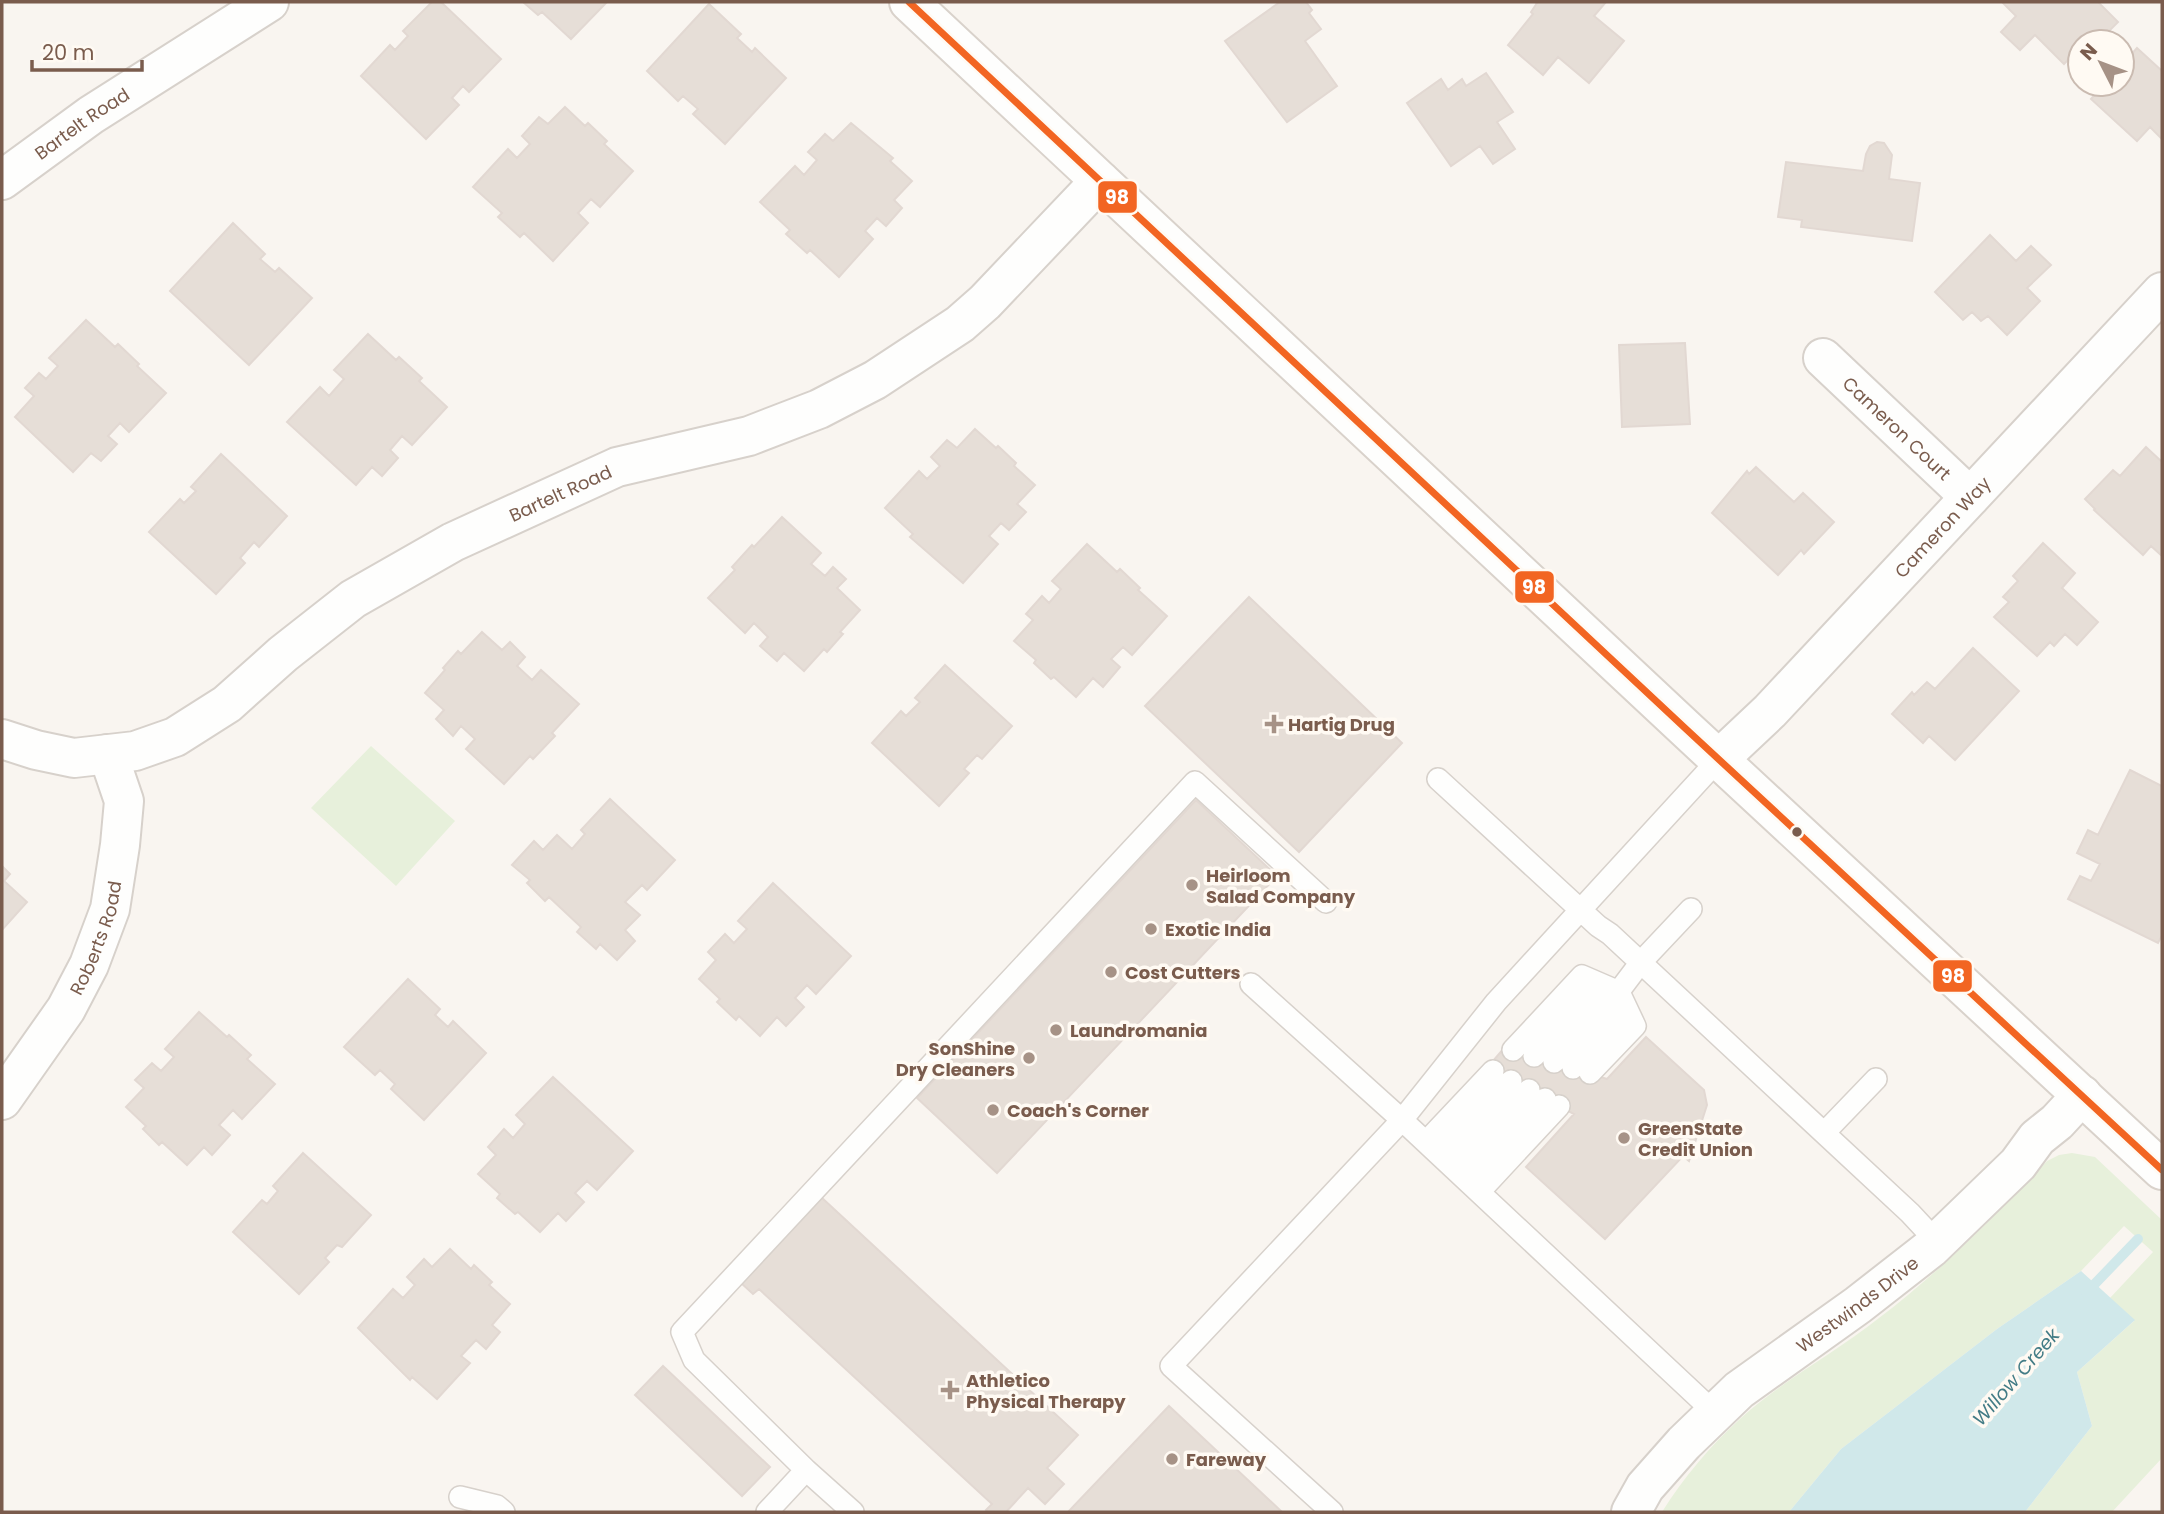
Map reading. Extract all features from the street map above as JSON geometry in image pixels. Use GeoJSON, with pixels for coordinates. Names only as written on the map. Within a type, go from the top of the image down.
{"type":"FeatureCollection","features":[{"type":"Feature","properties":{"kind":"street","name":"Bartelt Road"},"geometry":{"type":"LineString","coordinates":[[2,180],[91,115],[270,2]]}},
{"type":"Feature","properties":{"kind":"street"},"geometry":{"type":"LineString","coordinates":[[909,2],[2162,1170]]}},
{"type":"Feature","properties":{"kind":"street","name":"Bartelt Road"},"geometry":{"type":"LineString","coordinates":[[2,739],[74,758],[135,751],[175,737],[227,705],[283,654],[353,599],[464,537],[617,467],[749,436],[819,410],[875,380],[960,324],[985,302],[1100,181]]}},
{"type":"Feature","properties":{"kind":"street","name":"Cameron Way"},"geometry":{"type":"LineString","coordinates":[[1719,759],[1770,711],[2162,292]]}},
{"type":"Feature","properties":{"kind":"street","name":"Cameron Court"},"geometry":{"type":"LineString","coordinates":[[1823,358],[1970,497]]}},
{"type":"Feature","properties":{"kind":"street","name":"Roberts Road"},"geometry":{"type":"LineString","coordinates":[[2,1100],[66,1009],[89,965],[110,909],[124,801],[108,754]]}},
{"type":"Feature","properties":{"kind":"street","name":"Westwinds Drive"},"geometry":{"type":"LineString","coordinates":[[1631,1512],[1645,1487],[1684,1443],[1739,1390],[1858,1305],[1937,1242],[2018,1164],[2037,1138],[2057,1122],[2082,1095]]}},
{"type":"Feature","properties":{"kind":"lane"},"geometry":{"type":"LineString","coordinates":[[1332,1512],[1171,1366],[1402,1120],[1496,1002],[1719,759]]}},
{"type":"Feature","properties":{"kind":"lane"},"geometry":{"type":"LineString","coordinates":[[1438,779],[1641,962],[1910,1213],[1937,1242]]}},
{"type":"Feature","properties":{"kind":"lane"},"geometry":{"type":"LineString","coordinates":[[853,1512],[806,1470],[694,1360],[682,1332],[1195,782],[1326,902]]}},
{"type":"Feature","properties":{"kind":"lane"},"geometry":{"type":"LineString","coordinates":[[1513,1049],[1582,976],[1619,992],[1635,1026],[1573,1068],[1619,992],[1641,962],[1691,909]]}},
{"type":"Feature","properties":{"kind":"lane"},"geometry":{"type":"LineString","coordinates":[[1251,984],[1454,1168],[1715,1413]]}},
{"type":"Feature","properties":{"kind":"lane"},"geometry":{"type":"LineString","coordinates":[[1534,1056],[1596,989],[1619,992]]}},
{"type":"Feature","properties":{"kind":"lane"},"geometry":{"type":"LineString","coordinates":[[1824,1133],[1876,1079]]}},
{"type":"Feature","properties":{"kind":"lane"},"geometry":{"type":"LineString","coordinates":[[1454,1168],[1527,1090]]}},
{"type":"Feature","properties":{"kind":"lane"},"geometry":{"type":"LineString","coordinates":[[1454,1168],[1527,1090]]}},
{"type":"Feature","properties":{"kind":"lane"},"geometry":{"type":"LineString","coordinates":[[1454,1168],[1527,1090]]}},
{"type":"Feature","properties":{"kind":"lane"},"geometry":{"type":"LineString","coordinates":[[767,1512],[806,1470]]}},
{"type":"Feature","properties":{"kind":"lane"},"geometry":{"type":"LineString","coordinates":[[460,1497],[497,1506],[504,1512]]}},
{"type":"Feature","properties":{"kind":"green space"},"geometry":{"type":"Polygon","coordinates":[[[371,746],[455,821],[396,886],[311,808],[371,746]]]}},
{"type":"Feature","properties":{"kind":"green space"},"geometry":{"type":"Polygon","coordinates":[[[2072,1153],[2095,1157],[2162,1220],[2162,1458],[2112,1512],[2025,1512],[2092,1426],[2077,1372],[2134,1321],[2110,1298],[2153,1252],[2124,1226],[2081,1271],[1997,1329],[1841,1449],[1789,1512],[1662,1512],[1698,1462],[1741,1418],[1774,1391],[1862,1331],[1924,1282],[1987,1223],[2047,1161],[2072,1153]]]}},
{"type":"Feature","properties":{"kind":"water"},"geometry":{"type":"Polygon","coordinates":[[[2081,1271],[2135,1320],[2077,1372],[2092,1426],[2025,1512],[1789,1512],[1841,1449],[1997,1329],[2081,1271]]]}},
{"type":"Feature","properties":{"kind":"building"},"geometry":{"type":"Polygon","coordinates":[[[432,2],[441,2],[501,59],[469,92],[463,86],[452,98],[459,105],[426,139],[361,76],[390,45],[395,50],[408,36],[403,31],[432,2]]]}},
{"type":"Feature","properties":{"kind":"building"},"geometry":{"type":"Polygon","coordinates":[[[523,2],[607,2],[571,39],[542,12],[538,15],[523,2]]]}},
{"type":"Feature","properties":{"kind":"building"},"geometry":{"type":"Polygon","coordinates":[[[1280,2],[1306,2],[1312,10],[1309,13],[1321,29],[1305,41],[1337,86],[1287,122],[1225,41],[1280,2]]]}},
{"type":"Feature","properties":{"kind":"building"},"geometry":{"type":"Polygon","coordinates":[[[1535,2],[1606,2],[1594,16],[1624,41],[1589,83],[1558,57],[1543,75],[1508,45],[1533,14],[1531,12],[1537,3],[1535,2]]]}},
{"type":"Feature","properties":{"kind":"building"},"geometry":{"type":"Polygon","coordinates":[[[2002,2],[2098,2],[2118,22],[2112,28],[2066,28],[2064,64],[2035,35],[2020,50],[2001,32],[2016,16],[2002,2]]]}},
{"type":"Feature","properties":{"kind":"building"},"geometry":{"type":"Polygon","coordinates":[[[709,4],[741,34],[737,38],[752,52],[755,48],[786,78],[725,144],[693,114],[698,109],[683,96],[678,101],[647,71],[709,4]]]}},
{"type":"Feature","properties":{"kind":"building"},"geometry":{"type":"Polygon","coordinates":[[[2136,49],[2162,71],[2162,139],[2150,127],[2137,141],[2091,99],[2136,98],[2136,49]]]}},
{"type":"Feature","properties":{"kind":"building"},"geometry":{"type":"Polygon","coordinates":[[[1486,73],[1513,112],[1497,122],[1515,149],[1493,164],[1480,146],[1451,166],[1407,103],[1441,79],[1448,90],[1462,79],[1466,86],[1486,73]]]}},
{"type":"Feature","properties":{"kind":"building"},"geometry":{"type":"Polygon","coordinates":[[[565,107],[585,126],[588,123],[607,141],[604,144],[633,171],[600,207],[591,199],[578,213],[588,223],[553,261],[524,233],[520,237],[498,217],[502,213],[473,187],[508,149],[517,158],[530,144],[522,136],[539,117],[548,124],[565,107]]]}},
{"type":"Feature","properties":{"kind":"building"},"geometry":{"type":"Polygon","coordinates":[[[851,123],[893,158],[890,161],[912,181],[894,200],[902,208],[886,226],[877,218],[865,231],[873,239],[839,277],[810,250],[807,253],[786,234],[790,230],[760,202],[795,166],[804,175],[817,160],[808,152],[825,134],[833,141],[851,123]]]}},
{"type":"Feature","properties":{"kind":"building"},"geometry":{"type":"Polygon","coordinates":[[[1877,142],[1884,143],[1892,155],[1889,179],[1920,183],[1912,241],[1801,227],[1802,220],[1778,217],[1786,162],[1863,171],[1866,154],[1870,146],[1877,142]]]}},
{"type":"Feature","properties":{"kind":"building"},"geometry":{"type":"Polygon","coordinates":[[[233,223],[265,254],[260,259],[275,272],[279,268],[312,298],[249,365],[170,291],[233,223]]]}},
{"type":"Feature","properties":{"kind":"building"},"geometry":{"type":"Polygon","coordinates":[[[1990,235],[2016,261],[2031,246],[2051,265],[2027,288],[2040,301],[2007,335],[1988,316],[1981,321],[1972,312],[1963,320],[1935,292],[1990,235]]]}},
{"type":"Feature","properties":{"kind":"building"},"geometry":{"type":"Polygon","coordinates":[[[86,320],[115,347],[118,344],[166,393],[129,432],[120,423],[108,436],[117,444],[101,461],[91,453],[73,472],[15,417],[34,396],[25,388],[39,373],[46,379],[58,366],[49,358],[86,320]]]}},
{"type":"Feature","properties":{"kind":"building"},"geometry":{"type":"Polygon","coordinates":[[[368,334],[396,360],[399,357],[422,378],[419,381],[447,407],[412,445],[402,436],[390,450],[398,458],[382,476],[372,467],[356,485],[287,422],[320,387],[329,396],[344,379],[334,370],[368,334]]]}},
{"type":"Feature","properties":{"kind":"building"},"geometry":{"type":"Polygon","coordinates":[[[1685,343],[1690,424],[1622,427],[1619,345],[1685,343]]]}},
{"type":"Feature","properties":{"kind":"building"},"geometry":{"type":"Polygon","coordinates":[[[975,429],[996,448],[998,446],[1016,463],[1014,466],[1035,485],[1017,504],[1026,512],[1009,530],[1001,523],[989,536],[998,544],[963,583],[910,537],[913,534],[885,508],[919,471],[927,479],[940,466],[931,457],[947,440],[957,448],[975,429]]]}},
{"type":"Feature","properties":{"kind":"building"},"geometry":{"type":"Polygon","coordinates":[[[2146,447],[2162,462],[2162,556],[2151,546],[2143,555],[2085,499],[2113,470],[2120,476],[2146,447]]]}},
{"type":"Feature","properties":{"kind":"building"},"geometry":{"type":"Polygon","coordinates":[[[221,454],[287,516],[259,547],[254,542],[240,558],[245,563],[216,594],[149,532],[180,499],[184,503],[196,491],[191,487],[221,454]]]}},
{"type":"Feature","properties":{"kind":"building"},"geometry":{"type":"Polygon","coordinates":[[[1756,467],[1794,502],[1803,493],[1834,522],[1804,554],[1801,550],[1778,575],[1712,513],[1747,471],[1749,474],[1756,467]]]}},
{"type":"Feature","properties":{"kind":"building"},"geometry":{"type":"Polygon","coordinates":[[[782,517],[821,553],[811,564],[825,576],[833,567],[846,579],[837,588],[860,610],[840,632],[843,634],[827,652],[824,649],[804,671],[784,653],[777,661],[760,646],[768,637],[754,623],[745,633],[708,598],[735,570],[732,567],[752,545],[754,547],[782,517]]]}},
{"type":"Feature","properties":{"kind":"building"},"geometry":{"type":"Polygon","coordinates":[[[2043,543],[2075,573],[2062,588],[2098,622],[2077,645],[2065,634],[2054,646],[2050,642],[2037,656],[1994,617],[2009,602],[2003,597],[2018,581],[2013,576],[2043,543]]]}},
{"type":"Feature","properties":{"kind":"building"},"geometry":{"type":"Polygon","coordinates":[[[1087,544],[1117,572],[1120,569],[1140,588],[1138,590],[1167,616],[1132,655],[1123,647],[1111,659],[1120,667],[1103,687],[1093,678],[1076,697],[1054,677],[1051,679],[1034,663],[1036,660],[1014,641],[1033,620],[1026,614],[1042,596],[1049,603],[1061,589],[1052,581],[1087,544]]]}},
{"type":"Feature","properties":{"kind":"building","name":"Hartig Drug"},"geometry":{"type":"Polygon","coordinates":[[[1249,597],[1402,743],[1299,852],[1145,706],[1249,597]]]}},
{"type":"Feature","properties":{"kind":"building"},"geometry":{"type":"Polygon","coordinates":[[[482,632],[502,650],[510,642],[525,657],[517,666],[532,680],[541,670],[579,704],[552,733],[555,736],[533,759],[530,756],[504,784],[466,749],[475,739],[461,726],[453,736],[436,719],[444,710],[425,693],[458,651],[461,654],[482,632]]]}},
{"type":"Feature","properties":{"kind":"building"},"geometry":{"type":"Polygon","coordinates":[[[1973,648],[2019,691],[1955,760],[1929,736],[1923,743],[1892,714],[1912,692],[1914,695],[1927,682],[1935,689],[1973,648]]]}},
{"type":"Feature","properties":{"kind":"building"},"geometry":{"type":"Polygon","coordinates":[[[945,665],[1012,726],[982,759],[977,755],[964,769],[969,773],[939,806],[872,743],[901,711],[906,716],[920,702],[915,698],[945,665]]]}},
{"type":"Feature","properties":{"kind":"building"},"geometry":{"type":"Polygon","coordinates":[[[2130,770],[2162,786],[2162,935],[2158,943],[2068,899],[2080,876],[2091,881],[2100,864],[2077,853],[2088,830],[2098,835],[2130,770]]]}},
{"type":"Feature","properties":{"kind":"building"},"geometry":{"type":"Polygon","coordinates":[[[610,799],[675,860],[647,890],[642,885],[625,902],[640,915],[625,930],[635,941],[617,960],[600,944],[596,949],[577,932],[581,927],[549,897],[545,901],[527,883],[530,880],[512,865],[534,841],[543,850],[557,835],[572,849],[585,834],[581,830],[610,799]]]}},
{"type":"Feature","properties":{"kind":"building"},"geometry":{"type":"Polygon","coordinates":[[[1196,800],[1277,876],[997,1173],[917,1098],[1196,800]]]}},
{"type":"Feature","properties":{"kind":"building"},"geometry":{"type":"Polygon","coordinates":[[[2,866],[10,874],[4,881],[27,902],[2,930],[2,866]]]}},
{"type":"Feature","properties":{"kind":"building"},"geometry":{"type":"Polygon","coordinates":[[[773,883],[851,956],[816,994],[807,985],[795,998],[804,1007],[786,1026],[777,1017],[760,1036],[739,1016],[736,1020],[717,1002],[720,999],[699,979],[716,960],[708,952],[725,934],[734,943],[747,929],[738,921],[773,883]]]}},
{"type":"Feature","properties":{"kind":"building"},"geometry":{"type":"Polygon","coordinates":[[[408,979],[440,1009],[435,1015],[448,1027],[453,1021],[486,1053],[424,1120],[391,1089],[395,1084],[380,1070],[375,1075],[344,1047],[408,979]]]}},
{"type":"Feature","properties":{"kind":"building"},"geometry":{"type":"Polygon","coordinates":[[[199,1012],[251,1055],[247,1059],[275,1084],[242,1119],[233,1110],[219,1125],[230,1135],[212,1155],[204,1147],[187,1165],[162,1142],[159,1145],[143,1129],[146,1126],[126,1107],[144,1088],[135,1080],[152,1063],[161,1071],[174,1057],[165,1049],[199,1012]]]}},
{"type":"Feature","properties":{"kind":"building","name":"GreenState Credit Union"},"geometry":{"type":"Polygon","coordinates":[[[1646,1037],[1704,1090],[1707,1105],[1689,1161],[1683,1156],[1605,1239],[1526,1167],[1574,1114],[1487,1068],[1505,1047],[1607,1079],[1646,1037]]]}},
{"type":"Feature","properties":{"kind":"building"},"geometry":{"type":"Polygon","coordinates":[[[553,1077],[633,1151],[597,1190],[587,1181],[575,1193],[584,1202],[566,1221],[558,1213],[540,1232],[497,1198],[500,1194],[478,1174],[496,1155],[488,1147],[504,1129],[513,1138],[525,1124],[516,1115],[553,1077]]]}},
{"type":"Feature","properties":{"kind":"building"},"geometry":{"type":"Polygon","coordinates":[[[303,1153],[371,1215],[342,1247],[337,1245],[325,1258],[329,1262],[299,1294],[233,1232],[262,1200],[267,1204],[278,1191],[273,1186],[303,1153]]]}},
{"type":"Feature","properties":{"kind":"building"},"geometry":{"type":"Polygon","coordinates":[[[821,1197],[1078,1435],[1047,1468],[1064,1484],[1045,1504],[1028,1488],[1006,1512],[988,1512],[986,1510],[992,1504],[759,1289],[753,1294],[741,1283],[821,1197]]]}},
{"type":"Feature","properties":{"kind":"building"},"geometry":{"type":"Polygon","coordinates":[[[450,1249],[471,1269],[474,1265],[492,1282],[489,1285],[510,1304],[492,1325],[500,1332],[486,1349],[476,1340],[461,1356],[470,1363],[437,1399],[412,1377],[410,1380],[358,1328],[393,1289],[403,1298],[415,1285],[407,1277],[424,1259],[432,1267],[450,1249]]]}},
{"type":"Feature","properties":{"kind":"building"},"geometry":{"type":"Polygon","coordinates":[[[663,1366],[770,1467],[742,1496],[635,1395],[663,1366]]]}},
{"type":"Feature","properties":{"kind":"building","name":"Fareway"},"geometry":{"type":"Polygon","coordinates":[[[1169,1406],[1282,1512],[1068,1512],[1169,1406]]]}},
{"type":"Feature","properties":{"kind":"waterway","name":"Willow Creek"},"geometry":{"type":"LineString","coordinates":[[2086,1293],[2138,1239]]}},
{"type":"Feature","properties":{"kind":"transit line","name":"98"},"geometry":{"type":"LineString","coordinates":[[909,2],[2162,1170]]}},
{"type":"Feature","properties":{"kind":"place","name":"Hartig Drug"},"geometry":{"type":"Point","coordinates":[1274,724]}},
{"type":"Feature","properties":{"kind":"place","name":"Heirloom Salad Company"},"geometry":{"type":"Point","coordinates":[1192,885]}},
{"type":"Feature","properties":{"kind":"place","name":"Exotic India"},"geometry":{"type":"Point","coordinates":[1151,929]}},
{"type":"Feature","properties":{"kind":"place","name":"Cost Cutters"},"geometry":{"type":"Point","coordinates":[1111,972]}},
{"type":"Feature","properties":{"kind":"place","name":"Laundromania"},"geometry":{"type":"Point","coordinates":[1056,1030]}},
{"type":"Feature","properties":{"kind":"place","name":"SonShine Dry Cleaners"},"geometry":{"type":"Point","coordinates":[1029,1058]}},
{"type":"Feature","properties":{"kind":"place","name":"Coach's Corner"},"geometry":{"type":"Point","coordinates":[993,1110]}},
{"type":"Feature","properties":{"kind":"place","name":"GreenState Credit Union"},"geometry":{"type":"Point","coordinates":[1624,1138]}},
{"type":"Feature","properties":{"kind":"place","name":"Athletico Physical Therapy"},"geometry":{"type":"Point","coordinates":[950,1390]}},
{"type":"Feature","properties":{"kind":"place","name":"Fareway"},"geometry":{"type":"Point","coordinates":[1172,1459]}}]}
